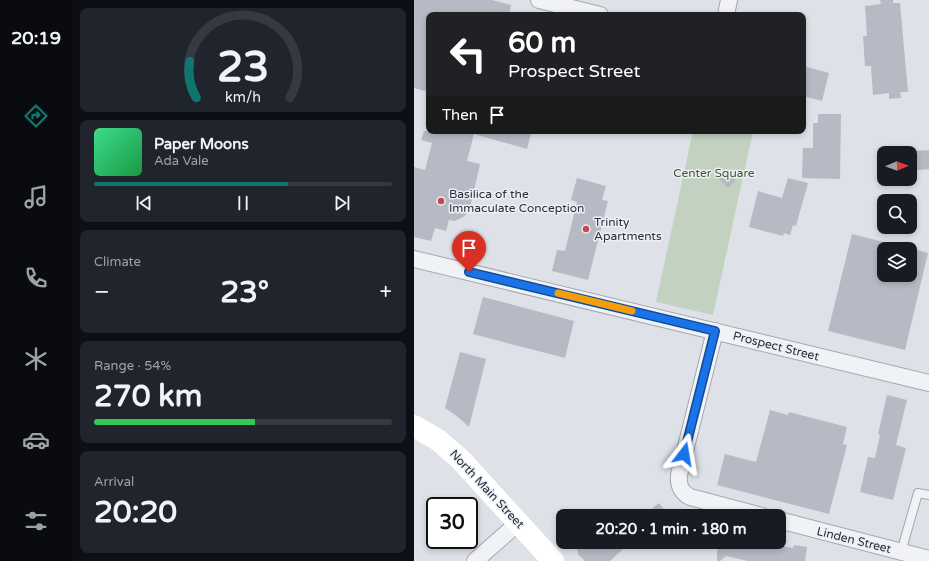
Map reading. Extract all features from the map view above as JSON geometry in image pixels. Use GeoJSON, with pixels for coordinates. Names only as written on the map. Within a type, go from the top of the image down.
{"type":"FeatureCollection","features":[{"type":"Feature","properties":{"kind":"main road","name":"North Main Street"},"geometry":{"type":"LineString","coordinates":[[414,426],[431,435],[451,451],[553,561]]}},
{"type":"Feature","properties":{"kind":"street"},"geometry":{"type":"LineString","coordinates":[[539,0],[588,12]]}},
{"type":"Feature","properties":{"kind":"street"},"geometry":{"type":"LineString","coordinates":[[727,12],[729,0]]}},
{"type":"Feature","properties":{"kind":"street","name":"Prospect Street"},"geometry":{"type":"LineString","coordinates":[[414,259],[929,383]]}},
{"type":"Feature","properties":{"kind":"street"},"geometry":{"type":"LineString","coordinates":[[715,331],[679,475],[680,487],[683,493],[690,497],[735,509]]}},
{"type":"Feature","properties":{"kind":"street","name":"Linden Street"},"geometry":{"type":"LineString","coordinates":[[786,522],[929,559]]}},
{"type":"Feature","properties":{"kind":"street"},"geometry":{"type":"LineString","coordinates":[[475,561],[518,523]]}},
{"type":"Feature","properties":{"kind":"lane"},"geometry":{"type":"LineString","coordinates":[[901,552],[918,492],[929,495]]}},
{"type":"Feature","properties":{"kind":"green space","name":"Center Square"},"geometry":{"type":"Polygon","coordinates":[[[692,134],[752,134],[713,315],[656,302],[692,134]]]}},
{"type":"Feature","properties":{"kind":"building"},"geometry":{"type":"Polygon","coordinates":[[[414,0],[492,0],[511,5],[510,12],[426,12],[426,91],[414,88],[414,0]]]}},
{"type":"Feature","properties":{"kind":"building"},"geometry":{"type":"Polygon","coordinates":[[[880,0],[893,0],[893,3],[900,3],[908,92],[900,92],[901,98],[889,99],[889,93],[873,95],[871,66],[865,66],[863,36],[867,36],[865,6],[881,4],[880,0]]]}},
{"type":"Feature","properties":{"kind":"building"},"geometry":{"type":"Polygon","coordinates":[[[806,67],[829,73],[822,101],[806,97],[806,67]]]}},
{"type":"Feature","properties":{"kind":"building"},"geometry":{"type":"Polygon","coordinates":[[[818,114],[841,114],[840,179],[802,178],[803,148],[813,148],[813,123],[818,123],[818,114]]]}},
{"type":"Feature","properties":{"kind":"building","name":"Basilica of the Immaculate Conception"},"geometry":{"type":"Polygon","coordinates":[[[424,131],[426,131],[426,134],[474,134],[467,161],[480,164],[470,208],[465,216],[455,221],[449,220],[446,231],[435,228],[431,241],[414,237],[414,167],[425,170],[432,143],[421,140],[424,131]]]}},
{"type":"Feature","properties":{"kind":"building","name":"Basilica of the Immaculate Conception"},"geometry":{"type":"Polygon","coordinates":[[[474,134],[531,134],[527,149],[474,134]]]}},
{"type":"Feature","properties":{"kind":"building"},"geometry":{"type":"Polygon","coordinates":[[[929,150],[929,169],[917,170],[917,151],[929,150]]]}},
{"type":"Feature","properties":{"kind":"building"},"geometry":{"type":"Polygon","coordinates":[[[726,170],[736,180],[728,188],[718,178],[726,170]]]}},
{"type":"Feature","properties":{"kind":"building","name":"Trinity Apartments"},"geometry":{"type":"Polygon","coordinates":[[[577,178],[606,186],[602,200],[608,201],[588,280],[552,271],[557,250],[565,251],[577,202],[571,200],[577,178]]]}},
{"type":"Feature","properties":{"kind":"building"},"geometry":{"type":"Polygon","coordinates":[[[788,178],[808,183],[796,226],[793,225],[790,235],[784,233],[783,236],[749,227],[758,191],[782,198],[788,178]]]}},
{"type":"Feature","properties":{"kind":"building"},"geometry":{"type":"Polygon","coordinates":[[[852,234],[884,242],[877,242],[877,282],[917,282],[917,250],[928,253],[905,350],[828,331],[852,234]]]}},
{"type":"Feature","properties":{"kind":"building"},"geometry":{"type":"Polygon","coordinates":[[[483,297],[574,321],[565,358],[473,334],[483,297]]]}},
{"type":"Feature","properties":{"kind":"building"},"geometry":{"type":"Polygon","coordinates":[[[460,352],[486,359],[469,427],[445,408],[460,352]]]}},
{"type":"Feature","properties":{"kind":"building"},"geometry":{"type":"Polygon","coordinates":[[[887,395],[907,400],[896,445],[906,448],[893,500],[860,492],[868,457],[875,458],[880,435],[878,434],[887,395]]]}},
{"type":"Feature","properties":{"kind":"building"},"geometry":{"type":"Polygon","coordinates":[[[770,410],[788,415],[789,412],[847,427],[843,444],[847,445],[829,514],[717,485],[725,454],[756,462],[770,410]]]}},
{"type":"Feature","properties":{"kind":"building"},"geometry":{"type":"Polygon","coordinates":[[[659,503],[664,509],[652,509],[659,503]]]}},
{"type":"Feature","properties":{"kind":"building"},"geometry":{"type":"Polygon","coordinates":[[[794,545],[807,547],[805,561],[748,561],[726,556],[720,561],[717,561],[718,549],[786,549],[786,547],[793,548],[794,545]]]}},
{"type":"Feature","properties":{"kind":"building"},"geometry":{"type":"Polygon","coordinates":[[[577,549],[623,549],[610,561],[585,561],[578,554],[577,549]]]}},
{"type":"Feature","properties":{"kind":"slow traffic"},"geometry":{"type":"LineString","coordinates":[[558,293],[632,311]]}},
{"type":"Feature","properties":{"kind":"place","name":"Basilica of the Immaculate Conception"},"geometry":{"type":"Point","coordinates":[441,201]}},
{"type":"Feature","properties":{"kind":"place","name":"Trinity Apartments"},"geometry":{"type":"Point","coordinates":[586,229]}},
{"type":"Feature","properties":{"kind":"route"},"geometry":{"type":"LineString","coordinates":[[469,272],[715,331],[684,454]]}}]}
